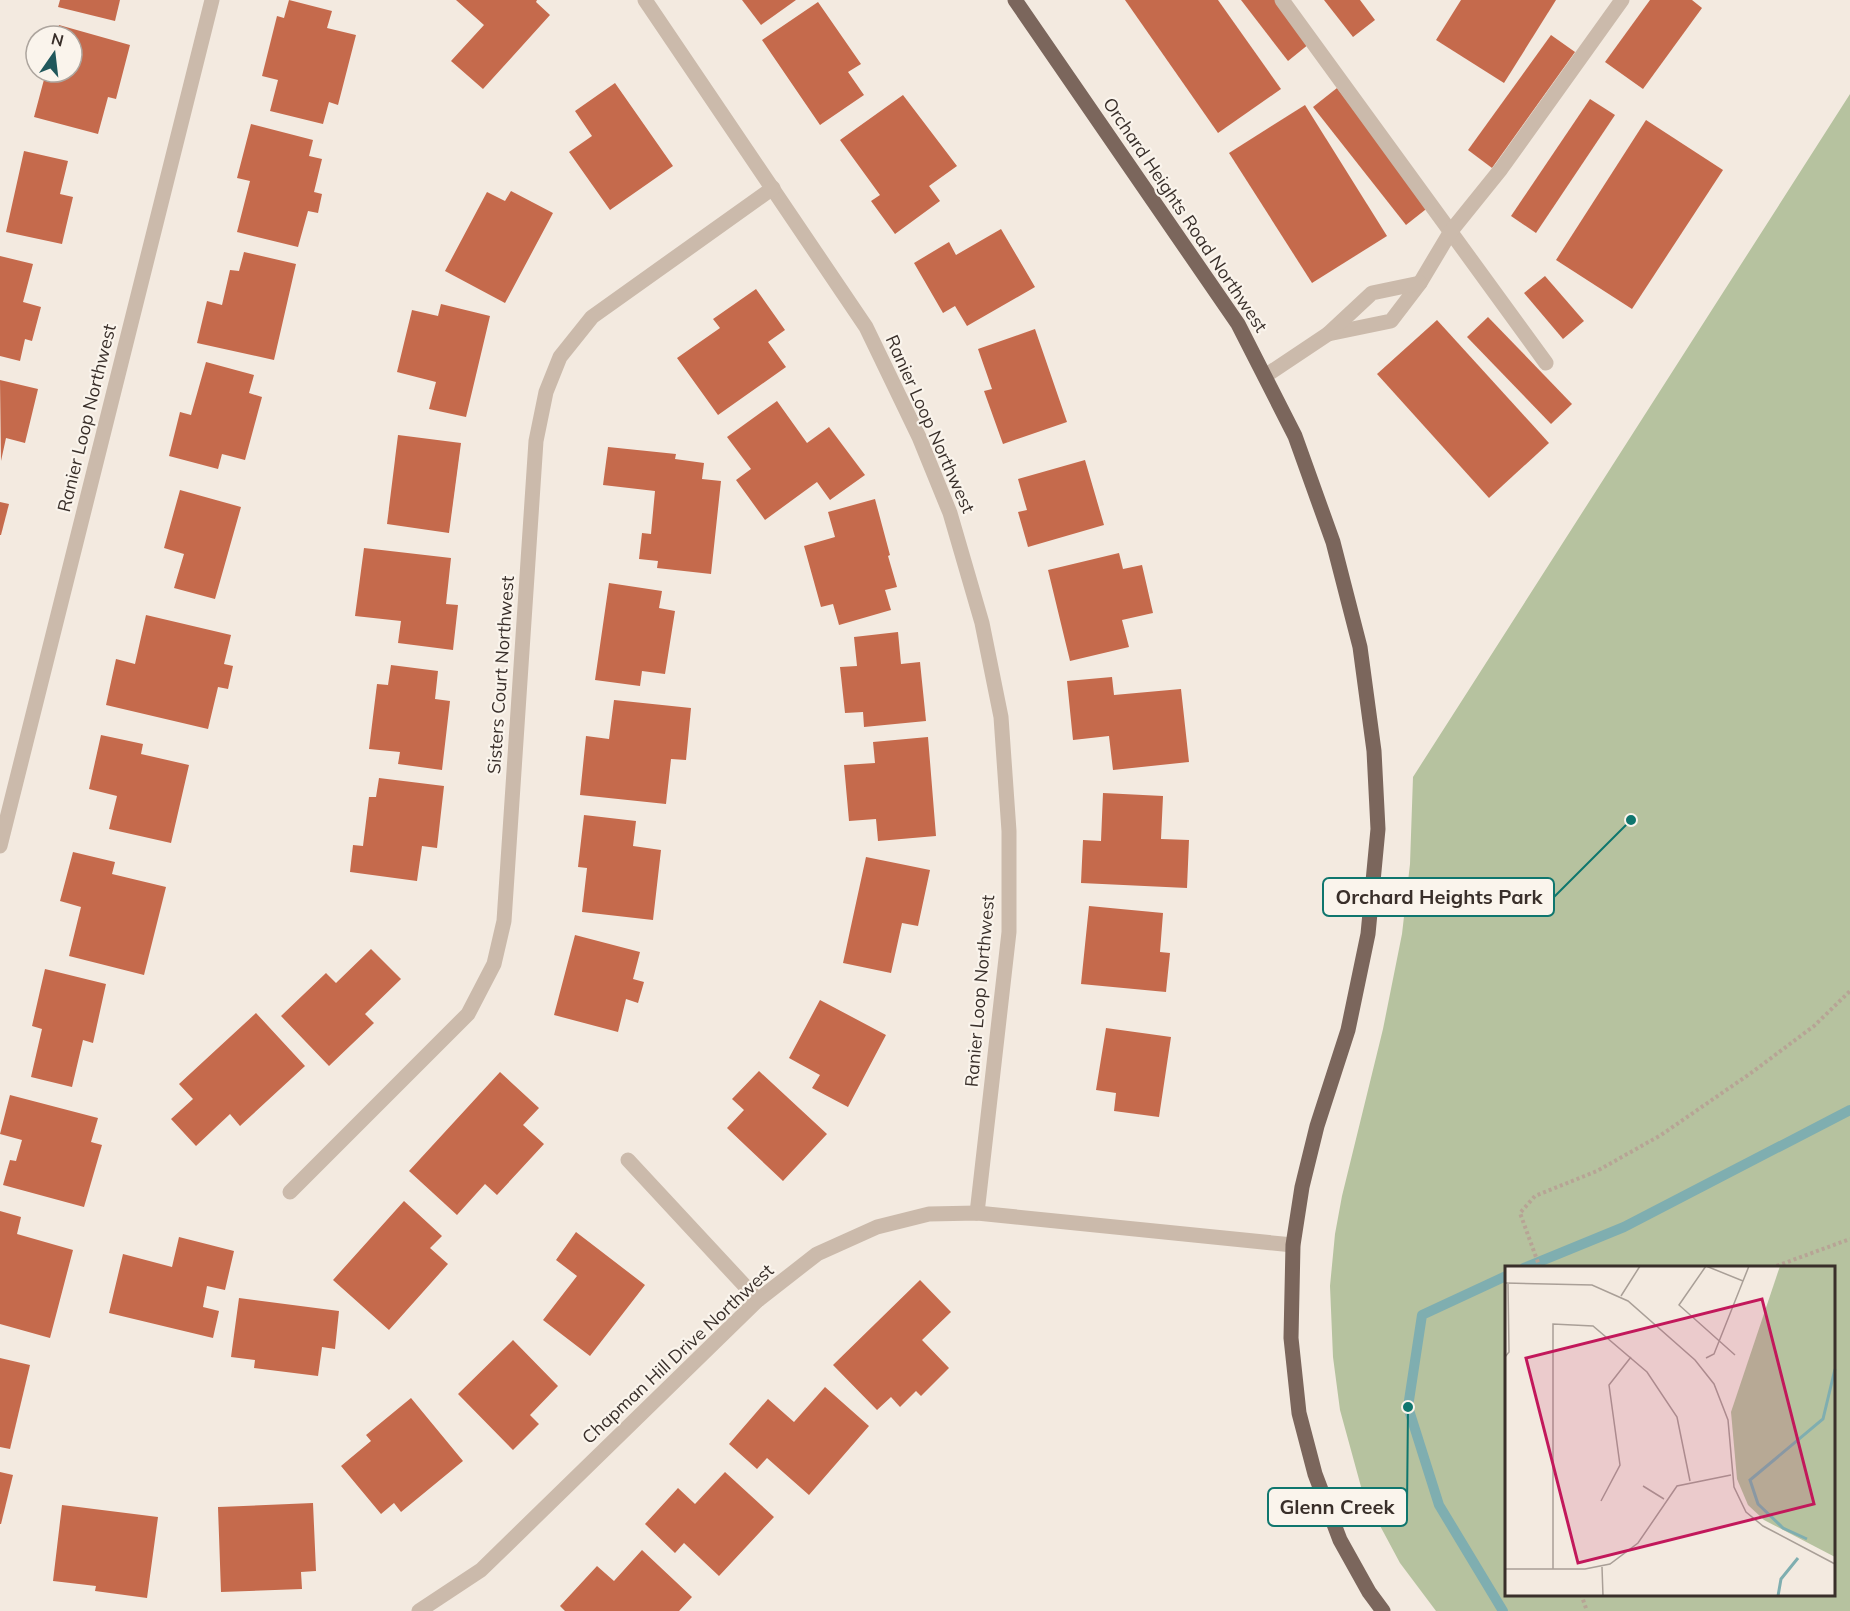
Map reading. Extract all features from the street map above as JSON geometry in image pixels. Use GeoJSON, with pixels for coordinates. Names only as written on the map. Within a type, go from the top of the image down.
{"type":"FeatureCollection","features":[{"type":"Feature","properties":{"kind":"main road","name":"Orchard Heights Road Northwest"},"geometry":{"type":"LineString","coordinates":[[1015,0],[1238,324],[1295,436],[1333,542],[1360,647],[1374,751],[1378,829],[1366,945],[1348,1030],[1317,1126],[1302,1187],[1293,1245],[1291,1338],[1299,1413],[1316,1474],[1340,1540],[1369,1592],[1383,1611]]}},
{"type":"Feature","properties":{"kind":"street","name":"Ranier Loop Northwest"},"geometry":{"type":"LineString","coordinates":[[0,846],[212,0]]}},
{"type":"Feature","properties":{"kind":"street","name":"Ranier Loop Northwest"},"geometry":{"type":"LineString","coordinates":[[645,0],[866,327],[919,437],[950,513],[982,623],[1001,717],[1009,831],[1009,932],[977,1213]]}},
{"type":"Feature","properties":{"kind":"street"},"geometry":{"type":"LineString","coordinates":[[1282,0],[1546,363]]}},
{"type":"Feature","properties":{"kind":"street"},"geometry":{"type":"LineString","coordinates":[[1328,334],[1391,321],[1420,283],[1451,231],[1501,169],[1622,0]]}},
{"type":"Feature","properties":{"kind":"street","name":"Sisters Court Northwest"},"geometry":{"type":"LineString","coordinates":[[290,1192],[468,1014],[494,964],[504,921],[536,441],[546,392],[560,357],[592,317],[773,188]]}},
{"type":"Feature","properties":{"kind":"street"},"geometry":{"type":"LineString","coordinates":[[1265,376],[1328,334],[1372,293],[1420,283]]}},
{"type":"Feature","properties":{"kind":"street"},"geometry":{"type":"LineString","coordinates":[[628,1160],[758,1300]]}},
{"type":"Feature","properties":{"kind":"street","name":"Chapman Hill Drive Northwest"},"geometry":{"type":"LineString","coordinates":[[419,1611],[481,1570],[758,1300],[817,1254],[877,1227],[929,1215],[977,1213],[1293,1245]]}},
{"type":"Feature","properties":{"kind":"path"},"geometry":{"type":"LineString","coordinates":[[1539,1266],[1520,1214],[1534,1197],[1597,1171],[1661,1135],[1814,1026],[1850,991]]}},
{"type":"Feature","properties":{"kind":"path"},"geometry":{"type":"LineString","coordinates":[[1776,1266],[1850,1239]]}},
{"type":"Feature","properties":{"kind":"path"},"geometry":{"type":"LineString","coordinates":[[1582,1596],[1587,1611]]}},
{"type":"Feature","properties":{"kind":"green space"},"geometry":{"type":"Polygon","coordinates":[[[1850,94],[1850,1611],[1436,1611],[1400,1563],[1363,1494],[1340,1410],[1333,1357],[1330,1286],[1335,1234],[1342,1196],[1383,1029],[1402,934],[1410,864],[1413,777],[1850,94]]]}},
{"type":"Feature","properties":{"kind":"building"},"geometry":{"type":"Polygon","coordinates":[[[60,0],[120,0],[115,21],[58,7],[60,0]]]}},
{"type":"Feature","properties":{"kind":"building"},"geometry":{"type":"Polygon","coordinates":[[[289,0],[332,11],[327,28],[356,35],[338,105],[329,102],[323,124],[270,111],[278,80],[262,76],[277,16],[284,18],[289,0]]]}},
{"type":"Feature","properties":{"kind":"building"},"geometry":{"type":"Polygon","coordinates":[[[456,0],[537,0],[536,2],[550,15],[483,89],[451,61],[484,25],[456,0]]]}},
{"type":"Feature","properties":{"kind":"building"},"geometry":{"type":"Polygon","coordinates":[[[742,0],[796,0],[761,25],[742,0]]]}},
{"type":"Feature","properties":{"kind":"building"},"geometry":{"type":"Polygon","coordinates":[[[1125,0],[1218,0],[1281,89],[1218,133],[1125,0]]]}},
{"type":"Feature","properties":{"kind":"building"},"geometry":{"type":"Polygon","coordinates":[[[1241,0],[1275,0],[1309,44],[1288,61],[1241,0]]]}},
{"type":"Feature","properties":{"kind":"building"},"geometry":{"type":"Polygon","coordinates":[[[1324,0],[1360,0],[1375,20],[1353,37],[1324,0]]]}},
{"type":"Feature","properties":{"kind":"building"},"geometry":{"type":"Polygon","coordinates":[[[1461,0],[1556,0],[1504,83],[1436,40],[1461,0]]]}},
{"type":"Feature","properties":{"kind":"building"},"geometry":{"type":"Polygon","coordinates":[[[1650,0],[1692,0],[1702,8],[1643,89],[1605,62],[1650,0]]]}},
{"type":"Feature","properties":{"kind":"building"},"geometry":{"type":"Polygon","coordinates":[[[818,2],[861,64],[848,72],[864,95],[820,125],[762,40],[818,2]]]}},
{"type":"Feature","properties":{"kind":"building"},"geometry":{"type":"Polygon","coordinates":[[[84,32],[130,45],[116,99],[108,97],[98,134],[34,117],[43,84],[84,84],[84,32]]]}},
{"type":"Feature","properties":{"kind":"building"},"geometry":{"type":"Polygon","coordinates":[[[1551,35],[1575,52],[1492,168],[1468,150],[1551,35]]]}},
{"type":"Feature","properties":{"kind":"building"},"geometry":{"type":"Polygon","coordinates":[[[615,83],[673,166],[610,210],[569,152],[592,136],[575,111],[615,83]]]}},
{"type":"Feature","properties":{"kind":"building"},"geometry":{"type":"Polygon","coordinates":[[[1337,88],[1430,206],[1406,225],[1313,107],[1337,88]]]}},
{"type":"Feature","properties":{"kind":"building"},"geometry":{"type":"Polygon","coordinates":[[[903,95],[957,166],[929,186],[940,201],[895,234],[871,201],[880,195],[840,140],[903,95]]]}},
{"type":"Feature","properties":{"kind":"building"},"geometry":{"type":"Polygon","coordinates":[[[1590,99],[1615,115],[1536,233],[1511,216],[1590,99]]]}},
{"type":"Feature","properties":{"kind":"building"},"geometry":{"type":"Polygon","coordinates":[[[1305,105],[1387,236],[1312,283],[1229,153],[1305,105]]]}},
{"type":"Feature","properties":{"kind":"building"},"geometry":{"type":"Polygon","coordinates":[[[1646,120],[1723,170],[1632,309],[1556,260],[1646,120]]]}},
{"type":"Feature","properties":{"kind":"building"},"geometry":{"type":"Polygon","coordinates":[[[251,124],[313,140],[309,156],[322,159],[314,192],[322,194],[318,213],[308,211],[298,247],[237,232],[250,181],[237,178],[251,124]]]}},
{"type":"Feature","properties":{"kind":"building"},"geometry":{"type":"Polygon","coordinates":[[[24,151],[68,161],[60,194],[73,197],[62,244],[6,232],[24,151]]]}},
{"type":"Feature","properties":{"kind":"building"},"geometry":{"type":"Polygon","coordinates":[[[511,191],[553,213],[505,303],[445,271],[487,192],[505,201],[511,191]]]}},
{"type":"Feature","properties":{"kind":"building"},"geometry":{"type":"Polygon","coordinates":[[[1001,229],[1035,287],[967,326],[955,306],[943,313],[914,263],[949,242],[956,255],[1001,229]]]}},
{"type":"Feature","properties":{"kind":"building"},"geometry":{"type":"Polygon","coordinates":[[[244,252],[296,264],[274,360],[197,343],[207,301],[222,305],[230,270],[239,271],[244,252]]]}},
{"type":"Feature","properties":{"kind":"building"},"geometry":{"type":"Polygon","coordinates":[[[0,256],[33,264],[23,302],[41,307],[32,341],[25,339],[20,361],[0,356],[0,256]]]}},
{"type":"Feature","properties":{"kind":"building"},"geometry":{"type":"Polygon","coordinates":[[[1545,276],[1584,321],[1563,339],[1524,293],[1545,276]]]}},
{"type":"Feature","properties":{"kind":"building"},"geometry":{"type":"Polygon","coordinates":[[[756,289],[785,330],[768,342],[786,367],[718,415],[677,358],[720,328],[713,319],[756,289]]]}},
{"type":"Feature","properties":{"kind":"building"},"geometry":{"type":"Polygon","coordinates":[[[441,304],[490,316],[466,417],[429,409],[436,382],[397,372],[412,310],[438,316],[441,304]]]}},
{"type":"Feature","properties":{"kind":"building"},"geometry":{"type":"Polygon","coordinates":[[[1488,317],[1572,404],[1551,424],[1467,337],[1488,317]]]}},
{"type":"Feature","properties":{"kind":"building"},"geometry":{"type":"Polygon","coordinates":[[[1437,320],[1549,443],[1489,498],[1377,374],[1437,320]]]}},
{"type":"Feature","properties":{"kind":"building"},"geometry":{"type":"Polygon","coordinates":[[[1035,329],[1067,422],[1003,444],[984,391],[992,389],[978,349],[1035,329]]]}},
{"type":"Feature","properties":{"kind":"building"},"geometry":{"type":"Polygon","coordinates":[[[206,362],[254,375],[249,393],[262,397],[245,460],[222,454],[218,469],[169,456],[180,412],[191,415],[206,362]]]}},
{"type":"Feature","properties":{"kind":"building"},"geometry":{"type":"Polygon","coordinates":[[[0,380],[38,389],[25,443],[6,438],[1,461],[0,380]]]}},
{"type":"Feature","properties":{"kind":"building"},"geometry":{"type":"Polygon","coordinates":[[[777,401],[807,443],[829,427],[865,475],[830,500],[817,482],[765,520],[736,480],[751,469],[727,437],[777,401]]]}},
{"type":"Feature","properties":{"kind":"building"},"geometry":{"type":"Polygon","coordinates":[[[398,435],[461,443],[449,533],[387,524],[398,435]]]}},
{"type":"Feature","properties":{"kind":"building"},"geometry":{"type":"Polygon","coordinates":[[[608,447],[676,454],[675,459],[704,463],[702,479],[721,481],[711,574],[657,568],[658,561],[639,559],[642,533],[651,534],[655,491],[603,485],[608,447]]]}},
{"type":"Feature","properties":{"kind":"building"},"geometry":{"type":"Polygon","coordinates":[[[1085,460],[1104,525],[1028,547],[1018,512],[1027,510],[1018,479],[1085,460]]]}},
{"type":"Feature","properties":{"kind":"building"},"geometry":{"type":"Polygon","coordinates":[[[180,490],[241,507],[215,599],[174,588],[184,554],[164,548],[180,490]]]}},
{"type":"Feature","properties":{"kind":"building"},"geometry":{"type":"Polygon","coordinates":[[[875,499],[897,587],[885,590],[891,610],[839,625],[833,604],[821,607],[804,546],[835,537],[828,512],[875,499]]]}},
{"type":"Feature","properties":{"kind":"building"},"geometry":{"type":"Polygon","coordinates":[[[0,502],[9,504],[1,535],[0,535],[0,502]]]}},
{"type":"Feature","properties":{"kind":"building"},"geometry":{"type":"Polygon","coordinates":[[[364,548],[451,558],[446,604],[458,605],[453,650],[398,643],[401,621],[355,616],[364,548]]]}},
{"type":"Feature","properties":{"kind":"building"},"geometry":{"type":"Polygon","coordinates":[[[1119,553],[1123,569],[1142,565],[1153,613],[1122,620],[1129,647],[1070,661],[1048,570],[1119,553]]]}},
{"type":"Feature","properties":{"kind":"building"},"geometry":{"type":"Polygon","coordinates":[[[609,583],[662,591],[659,608],[675,611],[665,674],[642,671],[640,686],[595,680],[609,583]]]}},
{"type":"Feature","properties":{"kind":"building"},"geometry":{"type":"Polygon","coordinates":[[[146,615],[231,635],[224,664],[233,666],[228,689],[218,687],[208,729],[106,705],[116,659],[135,664],[146,615]]]}},
{"type":"Feature","properties":{"kind":"building"},"geometry":{"type":"Polygon","coordinates":[[[898,632],[901,664],[920,662],[926,721],[864,727],[863,712],[845,713],[840,667],[857,666],[854,637],[898,632]]]}},
{"type":"Feature","properties":{"kind":"building"},"geometry":{"type":"Polygon","coordinates":[[[391,665],[438,671],[435,699],[450,701],[442,770],[398,764],[400,752],[369,749],[377,684],[388,685],[391,665]]]}},
{"type":"Feature","properties":{"kind":"building"},"geometry":{"type":"Polygon","coordinates":[[[1112,677],[1114,695],[1181,689],[1189,762],[1113,770],[1109,736],[1073,740],[1067,681],[1112,677]]]}},
{"type":"Feature","properties":{"kind":"building"},"geometry":{"type":"Polygon","coordinates":[[[614,700],[691,708],[686,760],[671,759],[666,804],[580,795],[586,736],[609,739],[614,700]]]}},
{"type":"Feature","properties":{"kind":"building"},"geometry":{"type":"Polygon","coordinates":[[[101,735],[143,744],[141,754],[189,765],[171,843],[109,829],[117,796],[89,789],[101,735]]]}},
{"type":"Feature","properties":{"kind":"building"},"geometry":{"type":"Polygon","coordinates":[[[928,737],[936,836],[878,841],[876,819],[849,821],[844,765],[875,763],[873,742],[928,737]]]}},
{"type":"Feature","properties":{"kind":"building"},"geometry":{"type":"Polygon","coordinates":[[[379,778],[444,786],[437,848],[422,846],[417,881],[350,872],[353,845],[363,846],[369,797],[376,797],[379,778]]]}},
{"type":"Feature","properties":{"kind":"building"},"geometry":{"type":"Polygon","coordinates":[[[1103,793],[1163,796],[1161,839],[1189,840],[1187,888],[1081,883],[1083,840],[1101,841],[1103,793]]]}},
{"type":"Feature","properties":{"kind":"building"},"geometry":{"type":"Polygon","coordinates":[[[584,815],[636,821],[633,846],[661,850],[653,920],[582,912],[587,868],[578,867],[584,815]]]}},
{"type":"Feature","properties":{"kind":"building"},"geometry":{"type":"Polygon","coordinates":[[[73,852],[115,862],[112,874],[166,887],[144,975],[69,956],[81,907],[60,901],[73,852]]]}},
{"type":"Feature","properties":{"kind":"building"},"geometry":{"type":"Polygon","coordinates":[[[866,857],[930,870],[918,926],[902,923],[891,973],[843,963],[866,857]]]}},
{"type":"Feature","properties":{"kind":"building"},"geometry":{"type":"Polygon","coordinates":[[[1089,906],[1163,913],[1160,952],[1170,953],[1166,992],[1081,984],[1089,906]]]}},
{"type":"Feature","properties":{"kind":"building"},"geometry":{"type":"Polygon","coordinates":[[[575,935],[640,952],[633,979],[644,982],[638,1003],[626,999],[618,1032],[554,1015],[575,935]]]}},
{"type":"Feature","properties":{"kind":"building"},"geometry":{"type":"Polygon","coordinates":[[[371,949],[401,979],[365,1014],[374,1023],[329,1066],[281,1016],[326,973],[336,983],[371,949]]]}},
{"type":"Feature","properties":{"kind":"building"},"geometry":{"type":"Polygon","coordinates":[[[45,969],[106,984],[93,1043],[83,1040],[72,1087],[31,1077],[42,1029],[32,1026],[45,969]]]}},
{"type":"Feature","properties":{"kind":"building"},"geometry":{"type":"Polygon","coordinates":[[[820,1000],[886,1035],[848,1107],[812,1088],[820,1075],[789,1058],[820,1000]]]}},
{"type":"Feature","properties":{"kind":"building"},"geometry":{"type":"Polygon","coordinates":[[[256,1013],[305,1066],[240,1126],[230,1114],[196,1146],[171,1119],[193,1099],[179,1084],[256,1013]]]}},
{"type":"Feature","properties":{"kind":"building"},"geometry":{"type":"Polygon","coordinates":[[[1106,1028],[1171,1037],[1159,1117],[1114,1111],[1116,1093],[1096,1090],[1106,1028]]]}},
{"type":"Feature","properties":{"kind":"building"},"geometry":{"type":"Polygon","coordinates":[[[759,1071],[827,1134],[783,1181],[727,1128],[744,1110],[732,1099],[759,1071]]]}},
{"type":"Feature","properties":{"kind":"building"},"geometry":{"type":"Polygon","coordinates":[[[500,1072],[539,1108],[523,1125],[544,1144],[497,1195],[485,1184],[457,1215],[409,1171],[500,1072]]]}},
{"type":"Feature","properties":{"kind":"building"},"geometry":{"type":"Polygon","coordinates":[[[10,1095],[98,1118],[91,1142],[102,1145],[84,1207],[3,1185],[10,1160],[16,1161],[22,1140],[0,1134],[10,1095]]]}},
{"type":"Feature","properties":{"kind":"building"},"geometry":{"type":"Polygon","coordinates":[[[404,1201],[442,1236],[430,1248],[448,1264],[389,1330],[333,1280],[404,1201]]]}},
{"type":"Feature","properties":{"kind":"building"},"geometry":{"type":"Polygon","coordinates":[[[0,1211],[21,1217],[17,1234],[73,1250],[50,1338],[0,1324],[0,1211]]]}},
{"type":"Feature","properties":{"kind":"building"},"geometry":{"type":"Polygon","coordinates":[[[576,1232],[645,1285],[590,1356],[543,1320],[577,1276],[556,1260],[576,1232]]]}},
{"type":"Feature","properties":{"kind":"building"},"geometry":{"type":"Polygon","coordinates":[[[179,1237],[234,1251],[225,1290],[207,1286],[203,1307],[219,1311],[213,1338],[109,1313],[123,1254],[172,1267],[179,1237]]]}},
{"type":"Feature","properties":{"kind":"building"},"geometry":{"type":"Polygon","coordinates":[[[920,1280],[951,1312],[922,1340],[949,1368],[921,1396],[916,1391],[900,1407],[891,1397],[877,1410],[833,1365],[920,1280]]]}},
{"type":"Feature","properties":{"kind":"building"},"geometry":{"type":"Polygon","coordinates":[[[239,1298],[339,1311],[335,1349],[322,1347],[318,1376],[254,1368],[255,1360],[231,1357],[239,1298]]]}},
{"type":"Feature","properties":{"kind":"building"},"geometry":{"type":"Polygon","coordinates":[[[513,1340],[558,1386],[530,1415],[539,1424],[513,1450],[458,1394],[513,1340]]]}},
{"type":"Feature","properties":{"kind":"building"},"geometry":{"type":"Polygon","coordinates":[[[0,1358],[30,1365],[10,1449],[0,1447],[0,1358]]]}},
{"type":"Feature","properties":{"kind":"building"},"geometry":{"type":"Polygon","coordinates":[[[825,1387],[869,1426],[809,1495],[767,1458],[757,1469],[729,1444],[768,1399],[794,1422],[825,1387]]]}},
{"type":"Feature","properties":{"kind":"building"},"geometry":{"type":"Polygon","coordinates":[[[411,1398],[463,1461],[401,1512],[394,1503],[381,1514],[341,1466],[371,1441],[366,1435],[411,1398]]]}},
{"type":"Feature","properties":{"kind":"building"},"geometry":{"type":"Polygon","coordinates":[[[0,1472],[13,1475],[1,1524],[0,1524],[0,1472]]]}},
{"type":"Feature","properties":{"kind":"building"},"geometry":{"type":"Polygon","coordinates":[[[725,1472],[774,1517],[719,1576],[684,1543],[675,1553],[645,1524],[678,1488],[695,1504],[725,1472]]]}},
{"type":"Feature","properties":{"kind":"building"},"geometry":{"type":"Polygon","coordinates":[[[313,1503],[316,1571],[301,1572],[302,1589],[221,1592],[218,1507],[313,1503]]]}},
{"type":"Feature","properties":{"kind":"building"},"geometry":{"type":"Polygon","coordinates":[[[62,1505],[158,1517],[147,1598],[95,1591],[96,1586],[53,1581],[62,1505]]]}},
{"type":"Feature","properties":{"kind":"building"},"geometry":{"type":"Polygon","coordinates":[[[642,1550],[692,1597],[679,1611],[565,1611],[560,1606],[597,1566],[614,1581],[642,1550]]]}},
{"type":"Feature","properties":{"kind":"waterway"},"geometry":{"type":"LineString","coordinates":[[1529,1266],[1624,1227],[1850,1110]]}},
{"type":"Feature","properties":{"kind":"waterway"},"geometry":{"type":"LineString","coordinates":[[1503,1611],[1439,1505],[1408,1407],[1422,1315],[1505,1276]]}},
{"type":"Feature","properties":{"kind":"place","name":"Orchard Heights Park"},"geometry":{"type":"Point","coordinates":[1631,820]}},
{"type":"Feature","properties":{"kind":"place","name":"Glenn Creek"},"geometry":{"type":"Point","coordinates":[1408,1407]}}]}
